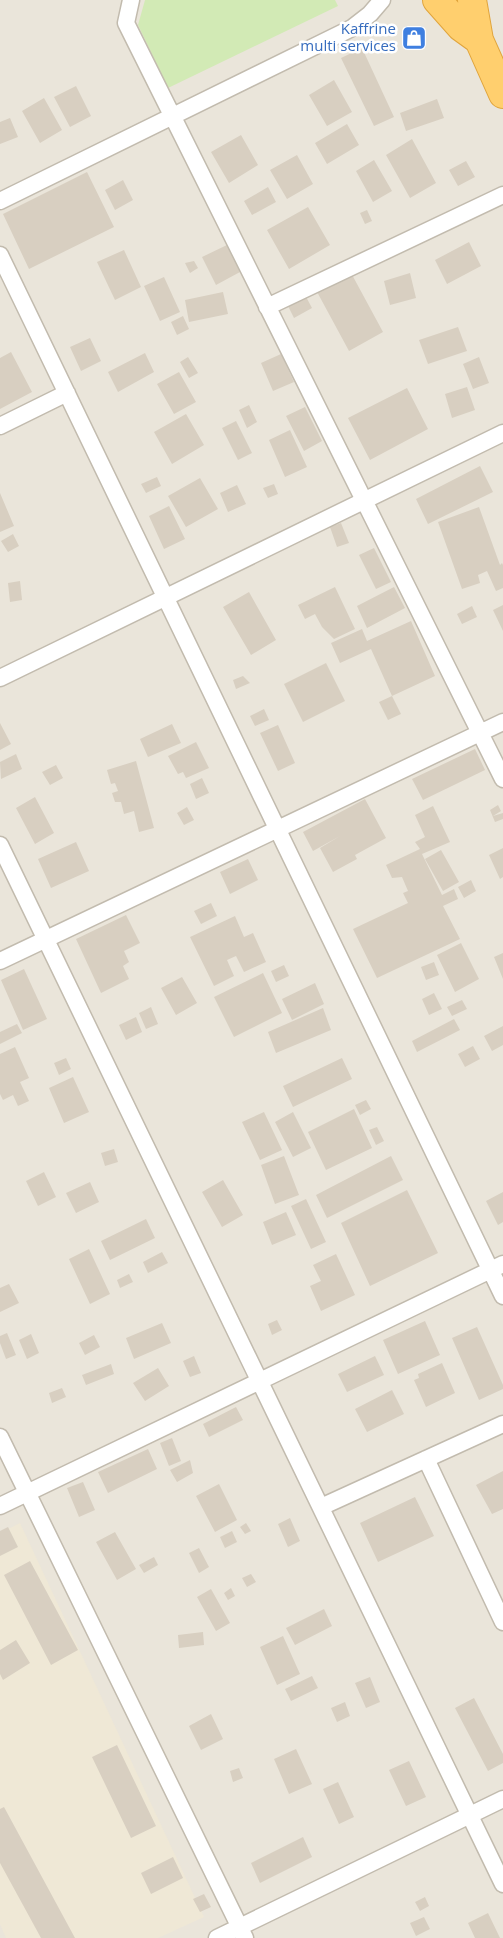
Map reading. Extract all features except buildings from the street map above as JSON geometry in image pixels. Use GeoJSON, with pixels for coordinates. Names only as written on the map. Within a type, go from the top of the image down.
{"type":"FeatureCollection","features":[{"type":"Feature","properties":{"kind":"highway"},"geometry":{"type":"LineString","coordinates":[[437,0],[461,27],[479,40]]}},
{"type":"Feature","properties":{"kind":"highway"},"geometry":{"type":"LineString","coordinates":[[472,0],[479,40],[503,94]]}},
{"type":"Feature","properties":{"kind":"street"},"geometry":{"type":"LineString","coordinates":[[131,0],[126,23],[503,779]]}},
{"type":"Feature","properties":{"kind":"street"},"geometry":{"type":"LineString","coordinates":[[0,201],[352,28],[370,14],[382,0]]}},
{"type":"Feature","properties":{"kind":"street"},"geometry":{"type":"LineString","coordinates":[[268,308],[503,195]]}},
{"type":"Feature","properties":{"kind":"street"},"geometry":{"type":"LineString","coordinates":[[0,255],[278,829],[497,1267],[503,1296]]}},
{"type":"Feature","properties":{"kind":"street"},"geometry":{"type":"LineString","coordinates":[[0,426],[67,392]]}},
{"type":"Feature","properties":{"kind":"street"},"geometry":{"type":"LineString","coordinates":[[0,678],[503,433]]}},
{"type":"Feature","properties":{"kind":"street"},"geometry":{"type":"LineString","coordinates":[[0,962],[503,722]]}},
{"type":"Feature","properties":{"kind":"street"},"geometry":{"type":"LineString","coordinates":[[0,845],[503,1884]]}},
{"type":"Feature","properties":{"kind":"street"},"geometry":{"type":"LineString","coordinates":[[0,1506],[497,1267]]}},
{"type":"Feature","properties":{"kind":"street"},"geometry":{"type":"LineString","coordinates":[[321,1507],[503,1424]]}},
{"type":"Feature","properties":{"kind":"street"},"geometry":{"type":"LineString","coordinates":[[0,1437],[243,1932]]}},
{"type":"Feature","properties":{"kind":"street"},"geometry":{"type":"LineString","coordinates":[[426,1459],[503,1622]]}},
{"type":"Feature","properties":{"kind":"street"},"geometry":{"type":"LineString","coordinates":[[217,1938],[243,1932],[503,1799]]}},
{"type":"Feature","properties":{"kind":"shaded area"},"geometry":{"type":"Polygon","coordinates":[[[0,0],[503,0],[503,1938],[0,1938],[0,0]]]}},
{"type":"Feature","properties":{"kind":"shaded area"},"geometry":{"type":"Polygon","coordinates":[[[20,1523],[204,1917],[158,1938],[6,1938],[0,1924],[0,1533],[20,1523]]]}},
{"type":"Feature","properties":{"kind":"green space"},"geometry":{"type":"Polygon","coordinates":[[[145,0],[335,0],[338,6],[168,88],[138,25],[145,0]]]}},
{"type":"Feature","properties":{"kind":"place","name":"Kaffrine multi services"},"geometry":{"type":"Point","coordinates":[414,38]}}]}
